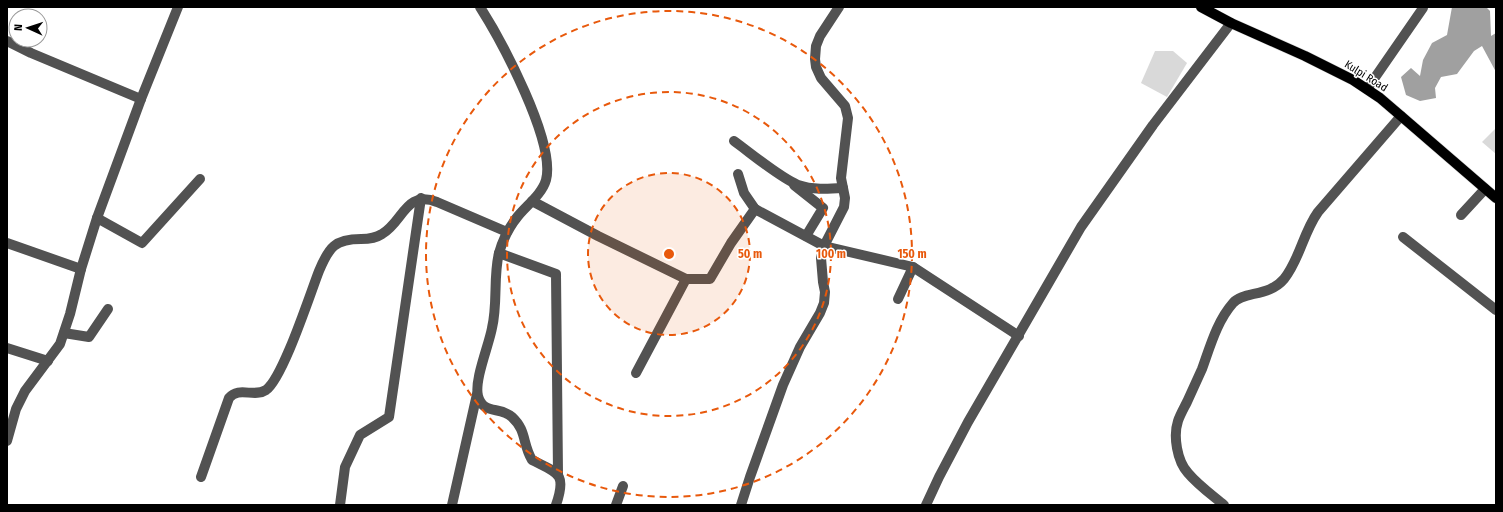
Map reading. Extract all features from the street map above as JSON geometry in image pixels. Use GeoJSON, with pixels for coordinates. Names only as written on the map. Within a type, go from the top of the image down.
{"type":"FeatureCollection","features":[{"type":"Feature","properties":{"kind":"main road","name":"Kulpi Road"},"geometry":{"type":"LineString","coordinates":[[1201,7],[1231,23],[1330,68],[1367,89],[1401,116],[1496,198]]}},
{"type":"Feature","properties":{"kind":"street"},"geometry":{"type":"LineString","coordinates":[[7,441],[12,407],[60,344],[97,218],[141,99],[178,7]]}},
{"type":"Feature","properties":{"kind":"street"},"geometry":{"type":"LineString","coordinates":[[452,505],[482,366],[493,327],[499,253],[506,232],[532,201],[546,180],[547,168],[544,148],[515,70],[480,7]]}},
{"type":"Feature","properties":{"kind":"street"},"geometry":{"type":"LineString","coordinates":[[741,505],[783,385],[800,347],[820,313],[824,303],[825,292],[821,258],[824,246],[844,207],[845,198],[841,178],[848,118],[845,106],[821,78],[816,67],[815,59],[816,46],[820,36],[839,7]]}},
{"type":"Feature","properties":{"kind":"street"},"geometry":{"type":"LineString","coordinates":[[1367,89],[1423,8]]}},
{"type":"Feature","properties":{"kind":"street"},"geometry":{"type":"LineString","coordinates":[[926,505],[938,477],[955,446],[1081,227],[1153,125],[1231,23]]}},
{"type":"Feature","properties":{"kind":"street"},"geometry":{"type":"LineString","coordinates":[[7,41],[30,53],[141,99]]}},
{"type":"Feature","properties":{"kind":"street"},"geometry":{"type":"LineString","coordinates":[[1224,505],[1187,472],[1178,454],[1176,429],[1178,420],[1218,329],[1233,302],[1239,298],[1265,292],[1279,284],[1284,279],[1292,266],[1312,220],[1401,116]]}},
{"type":"Feature","properties":{"kind":"street"},"geometry":{"type":"LineString","coordinates":[[734,141],[787,179],[823,208],[806,236]]}},
{"type":"Feature","properties":{"kind":"street"},"geometry":{"type":"LineString","coordinates":[[738,174],[744,193],[755,209],[824,246],[913,267],[1019,336]]}},
{"type":"Feature","properties":{"kind":"street"},"geometry":{"type":"LineString","coordinates":[[97,218],[142,243],[200,179]]}},
{"type":"Feature","properties":{"kind":"street"},"geometry":{"type":"LineString","coordinates":[[787,179],[798,185],[812,188],[843,188]]}},
{"type":"Feature","properties":{"kind":"street"},"geometry":{"type":"LineString","coordinates":[[1461,215],[1485,189]]}},
{"type":"Feature","properties":{"kind":"street"},"geometry":{"type":"LineString","coordinates":[[201,477],[229,398],[232,394],[237,392],[259,393],[266,390],[279,373],[319,271],[331,248],[344,240],[372,238],[381,235],[388,230],[411,204],[421,198],[433,200],[506,232]]}},
{"type":"Feature","properties":{"kind":"street"},"geometry":{"type":"LineString","coordinates":[[340,505],[345,467],[360,435],[389,417],[421,198]]}},
{"type":"Feature","properties":{"kind":"street"},"geometry":{"type":"LineString","coordinates":[[532,201],[598,236],[686,279],[710,279],[731,243],[755,209]]}},
{"type":"Feature","properties":{"kind":"street"},"geometry":{"type":"LineString","coordinates":[[1403,237],[1496,310]]}},
{"type":"Feature","properties":{"kind":"street"},"geometry":{"type":"LineString","coordinates":[[7,243],[81,269]]}},
{"type":"Feature","properties":{"kind":"street"},"geometry":{"type":"LineString","coordinates":[[499,253],[556,274],[558,474],[561,480],[556,505]]}},
{"type":"Feature","properties":{"kind":"street"},"geometry":{"type":"LineString","coordinates":[[898,299],[913,267]]}},
{"type":"Feature","properties":{"kind":"street"},"geometry":{"type":"LineString","coordinates":[[636,373],[686,279]]}},
{"type":"Feature","properties":{"kind":"street"},"geometry":{"type":"LineString","coordinates":[[64,333],[89,337],[108,309]]}},
{"type":"Feature","properties":{"kind":"street"},"geometry":{"type":"LineString","coordinates":[[7,348],[48,361]]}},
{"type":"Feature","properties":{"kind":"street"},"geometry":{"type":"LineString","coordinates":[[477,394],[480,402],[485,407],[502,411],[511,416],[522,429],[526,446],[532,460],[558,474]]}},
{"type":"Feature","properties":{"kind":"street"},"geometry":{"type":"LineString","coordinates":[[616,505],[623,486]]}},
{"type":"Feature","properties":{"kind":"shaded area"},"geometry":{"type":"Polygon","coordinates":[[[1452,7],[1486,7],[1490,11],[1491,36],[1496,33],[1496,72],[1482,46],[1474,51],[1457,74],[1441,77],[1435,88],[1436,98],[1420,101],[1406,95],[1401,77],[1411,68],[1420,76],[1423,60],[1432,43],[1447,35],[1452,7]]]}},
{"type":"Feature","properties":{"kind":"shaded area"},"geometry":{"type":"Polygon","coordinates":[[[1155,51],[1173,51],[1187,63],[1167,97],[1141,83],[1155,51]]]}},
{"type":"Feature","properties":{"kind":"shaded area"},"geometry":{"type":"Polygon","coordinates":[[[1496,128],[1496,154],[1482,142],[1496,128]]]}}]}
